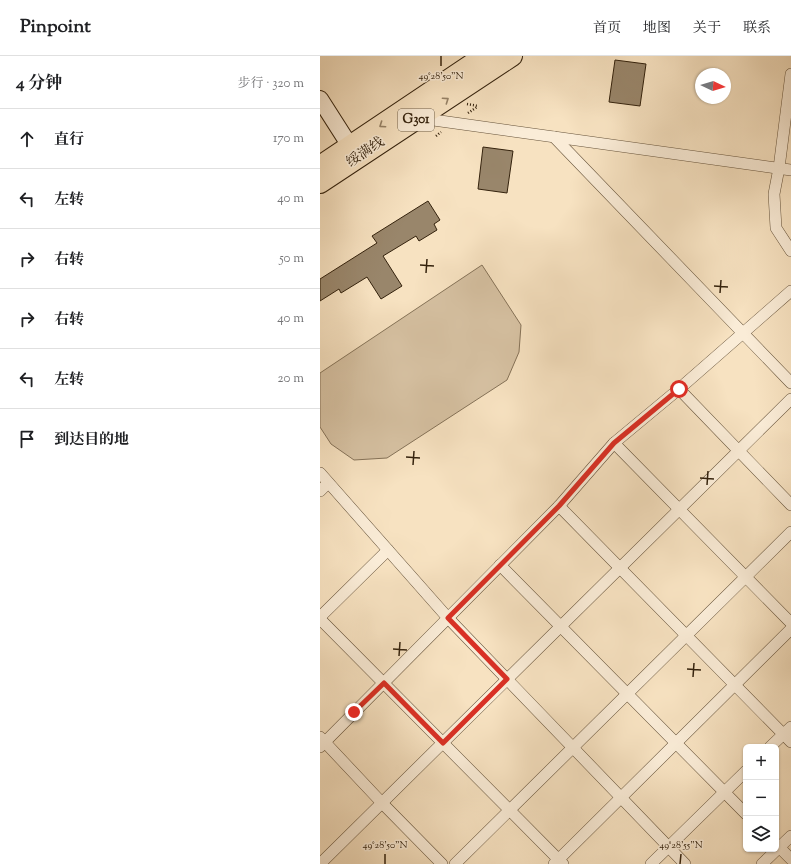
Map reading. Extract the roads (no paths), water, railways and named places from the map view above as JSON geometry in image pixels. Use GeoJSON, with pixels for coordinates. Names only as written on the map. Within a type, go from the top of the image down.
{"type":"FeatureCollection","features":[{"type":"Feature","properties":{"kind":"highway","name":"绥满线"},"geometry":{"type":"LineString","coordinates":[[320,183],[354,152],[484,56]]}},
{"type":"Feature","properties":{"kind":"highway","name":"绥满线"},"geometry":{"type":"LineString","coordinates":[[320,166],[354,152],[418,118],[512,56]]}},
{"type":"Feature","properties":{"kind":"street"},"geometry":{"type":"LineString","coordinates":[[791,74],[779,168],[774,194],[776,228],[791,251]]}},
{"type":"Feature","properties":{"kind":"street"},"geometry":{"type":"LineString","coordinates":[[320,99],[354,152]]}},
{"type":"Feature","properties":{"kind":"street"},"geometry":{"type":"LineString","coordinates":[[418,118],[791,170]]}},
{"type":"Feature","properties":{"kind":"street"},"geometry":{"type":"LineString","coordinates":[[554,137],[791,383]]}},
{"type":"Feature","properties":{"kind":"street"},"geometry":{"type":"LineString","coordinates":[[442,864],[322,742],[384,683],[559,506],[614,443],[679,389],[791,291]]}},
{"type":"Feature","properties":{"kind":"street"},"geometry":{"type":"LineString","coordinates":[[679,389],[791,505]]}},
{"type":"Feature","properties":{"kind":"street"},"geometry":{"type":"LineString","coordinates":[[320,864],[791,399]]}},
{"type":"Feature","properties":{"kind":"street"},"geometry":{"type":"LineString","coordinates":[[614,443],[791,623]]}},
{"type":"Feature","properties":{"kind":"street"},"geometry":{"type":"LineString","coordinates":[[320,473],[448,618],[685,864]]}},
{"type":"Feature","properties":{"kind":"street"},"geometry":{"type":"LineString","coordinates":[[320,491],[328,483]]}},
{"type":"Feature","properties":{"kind":"street"},"geometry":{"type":"LineString","coordinates":[[559,506],[735,685],[788,734],[774,744]]}},
{"type":"Feature","properties":{"kind":"street"},"geometry":{"type":"LineString","coordinates":[[455,864],[791,532]]}},
{"type":"Feature","properties":{"kind":"street"},"geometry":{"type":"LineString","coordinates":[[388,550],[320,618],[510,810],[559,863],[621,798],[791,629]]}},
{"type":"Feature","properties":{"kind":"street"},"geometry":{"type":"LineString","coordinates":[[500,565],[743,811]]}},
{"type":"Feature","properties":{"kind":"street"},"geometry":{"type":"LineString","coordinates":[[651,864],[743,774]]}},
{"type":"Feature","properties":{"kind":"street"},"geometry":{"type":"LineString","coordinates":[[779,845],[791,836]]}},
{"type":"Feature","properties":{"kind":"street"},"geometry":{"type":"LineString","coordinates":[[779,847],[791,859]]}},
{"type":"Feature","properties":{"kind":"street"},"geometry":{"type":"LineString","coordinates":[[762,864],[773,852]]}}]}
